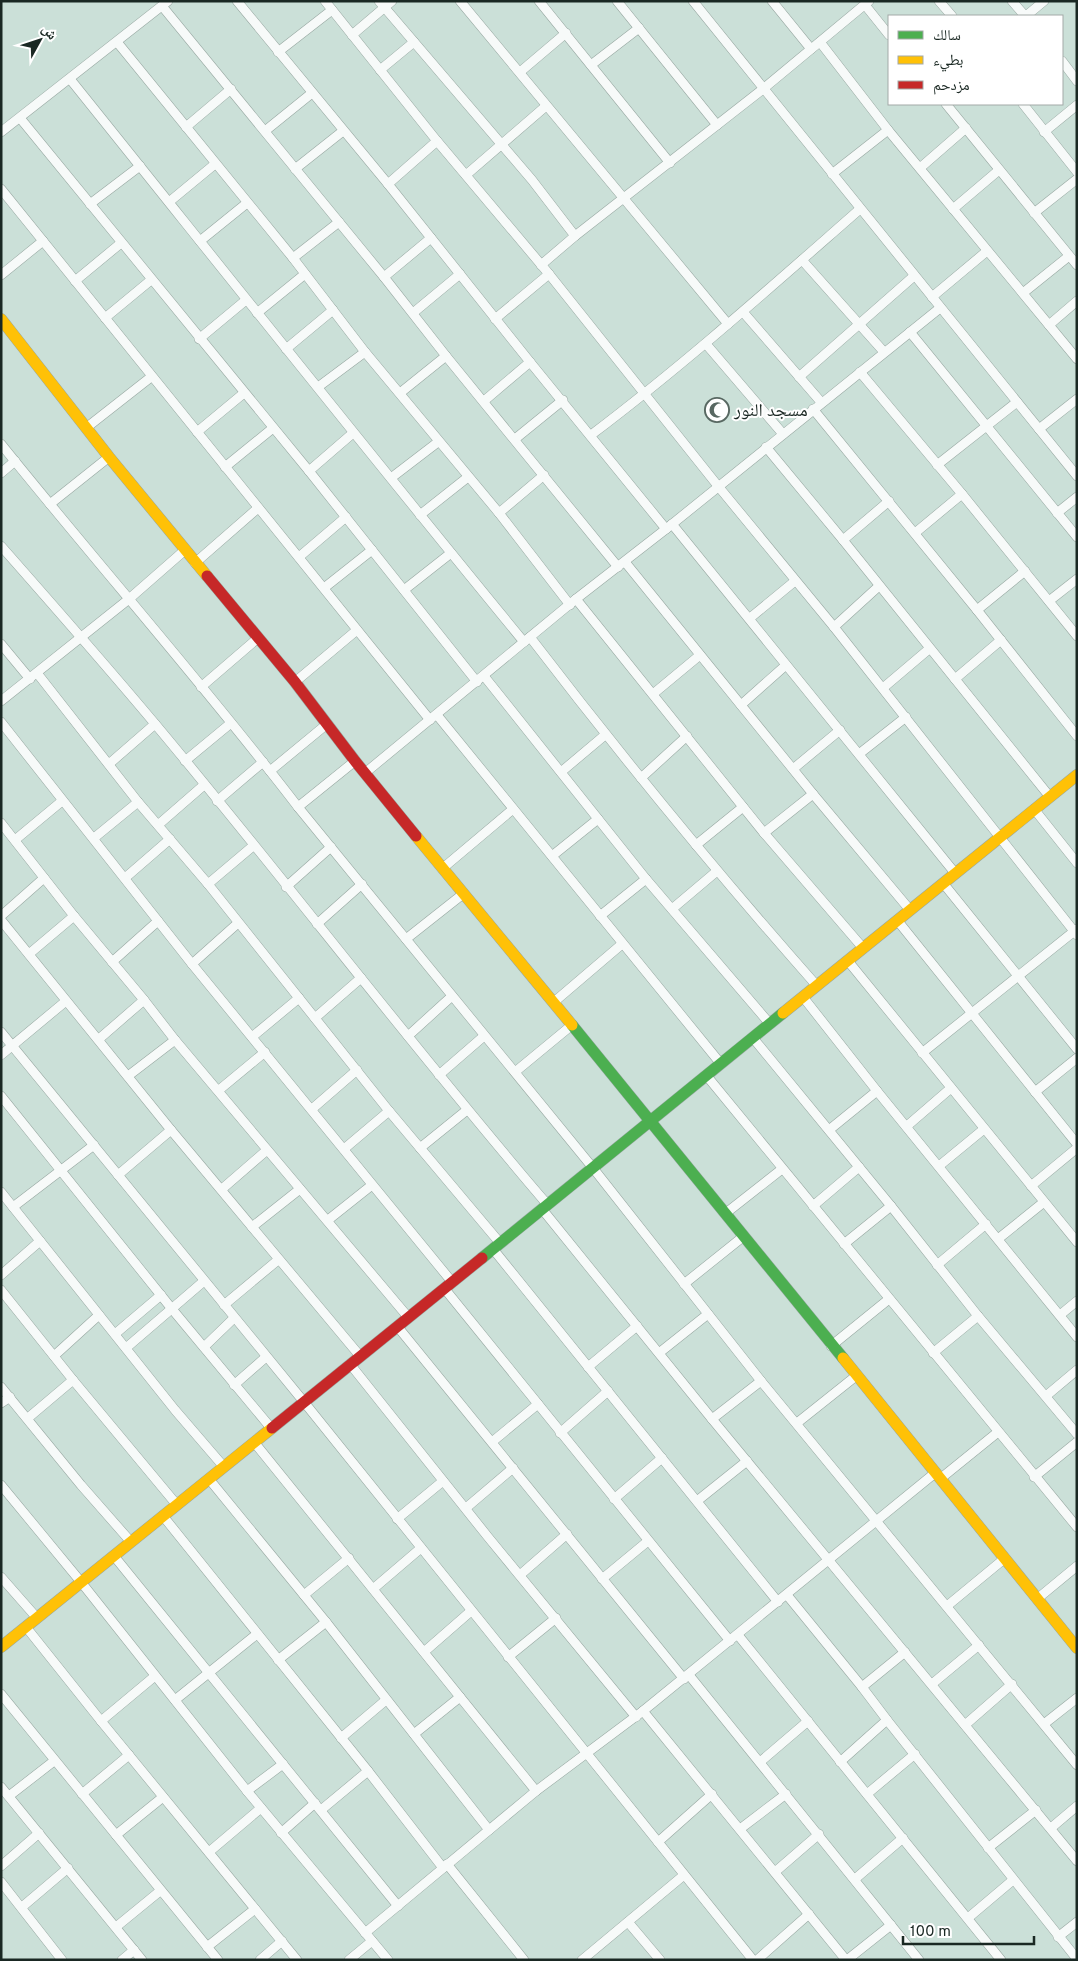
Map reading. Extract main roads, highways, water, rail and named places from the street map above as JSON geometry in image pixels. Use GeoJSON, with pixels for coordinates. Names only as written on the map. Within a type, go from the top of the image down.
{"type":"FeatureCollection","features":[{"type":"Feature","properties":{"kind":"place","name":"مسجد النور"},"geometry":{"type":"Point","coordinates":[717,410]}}]}
